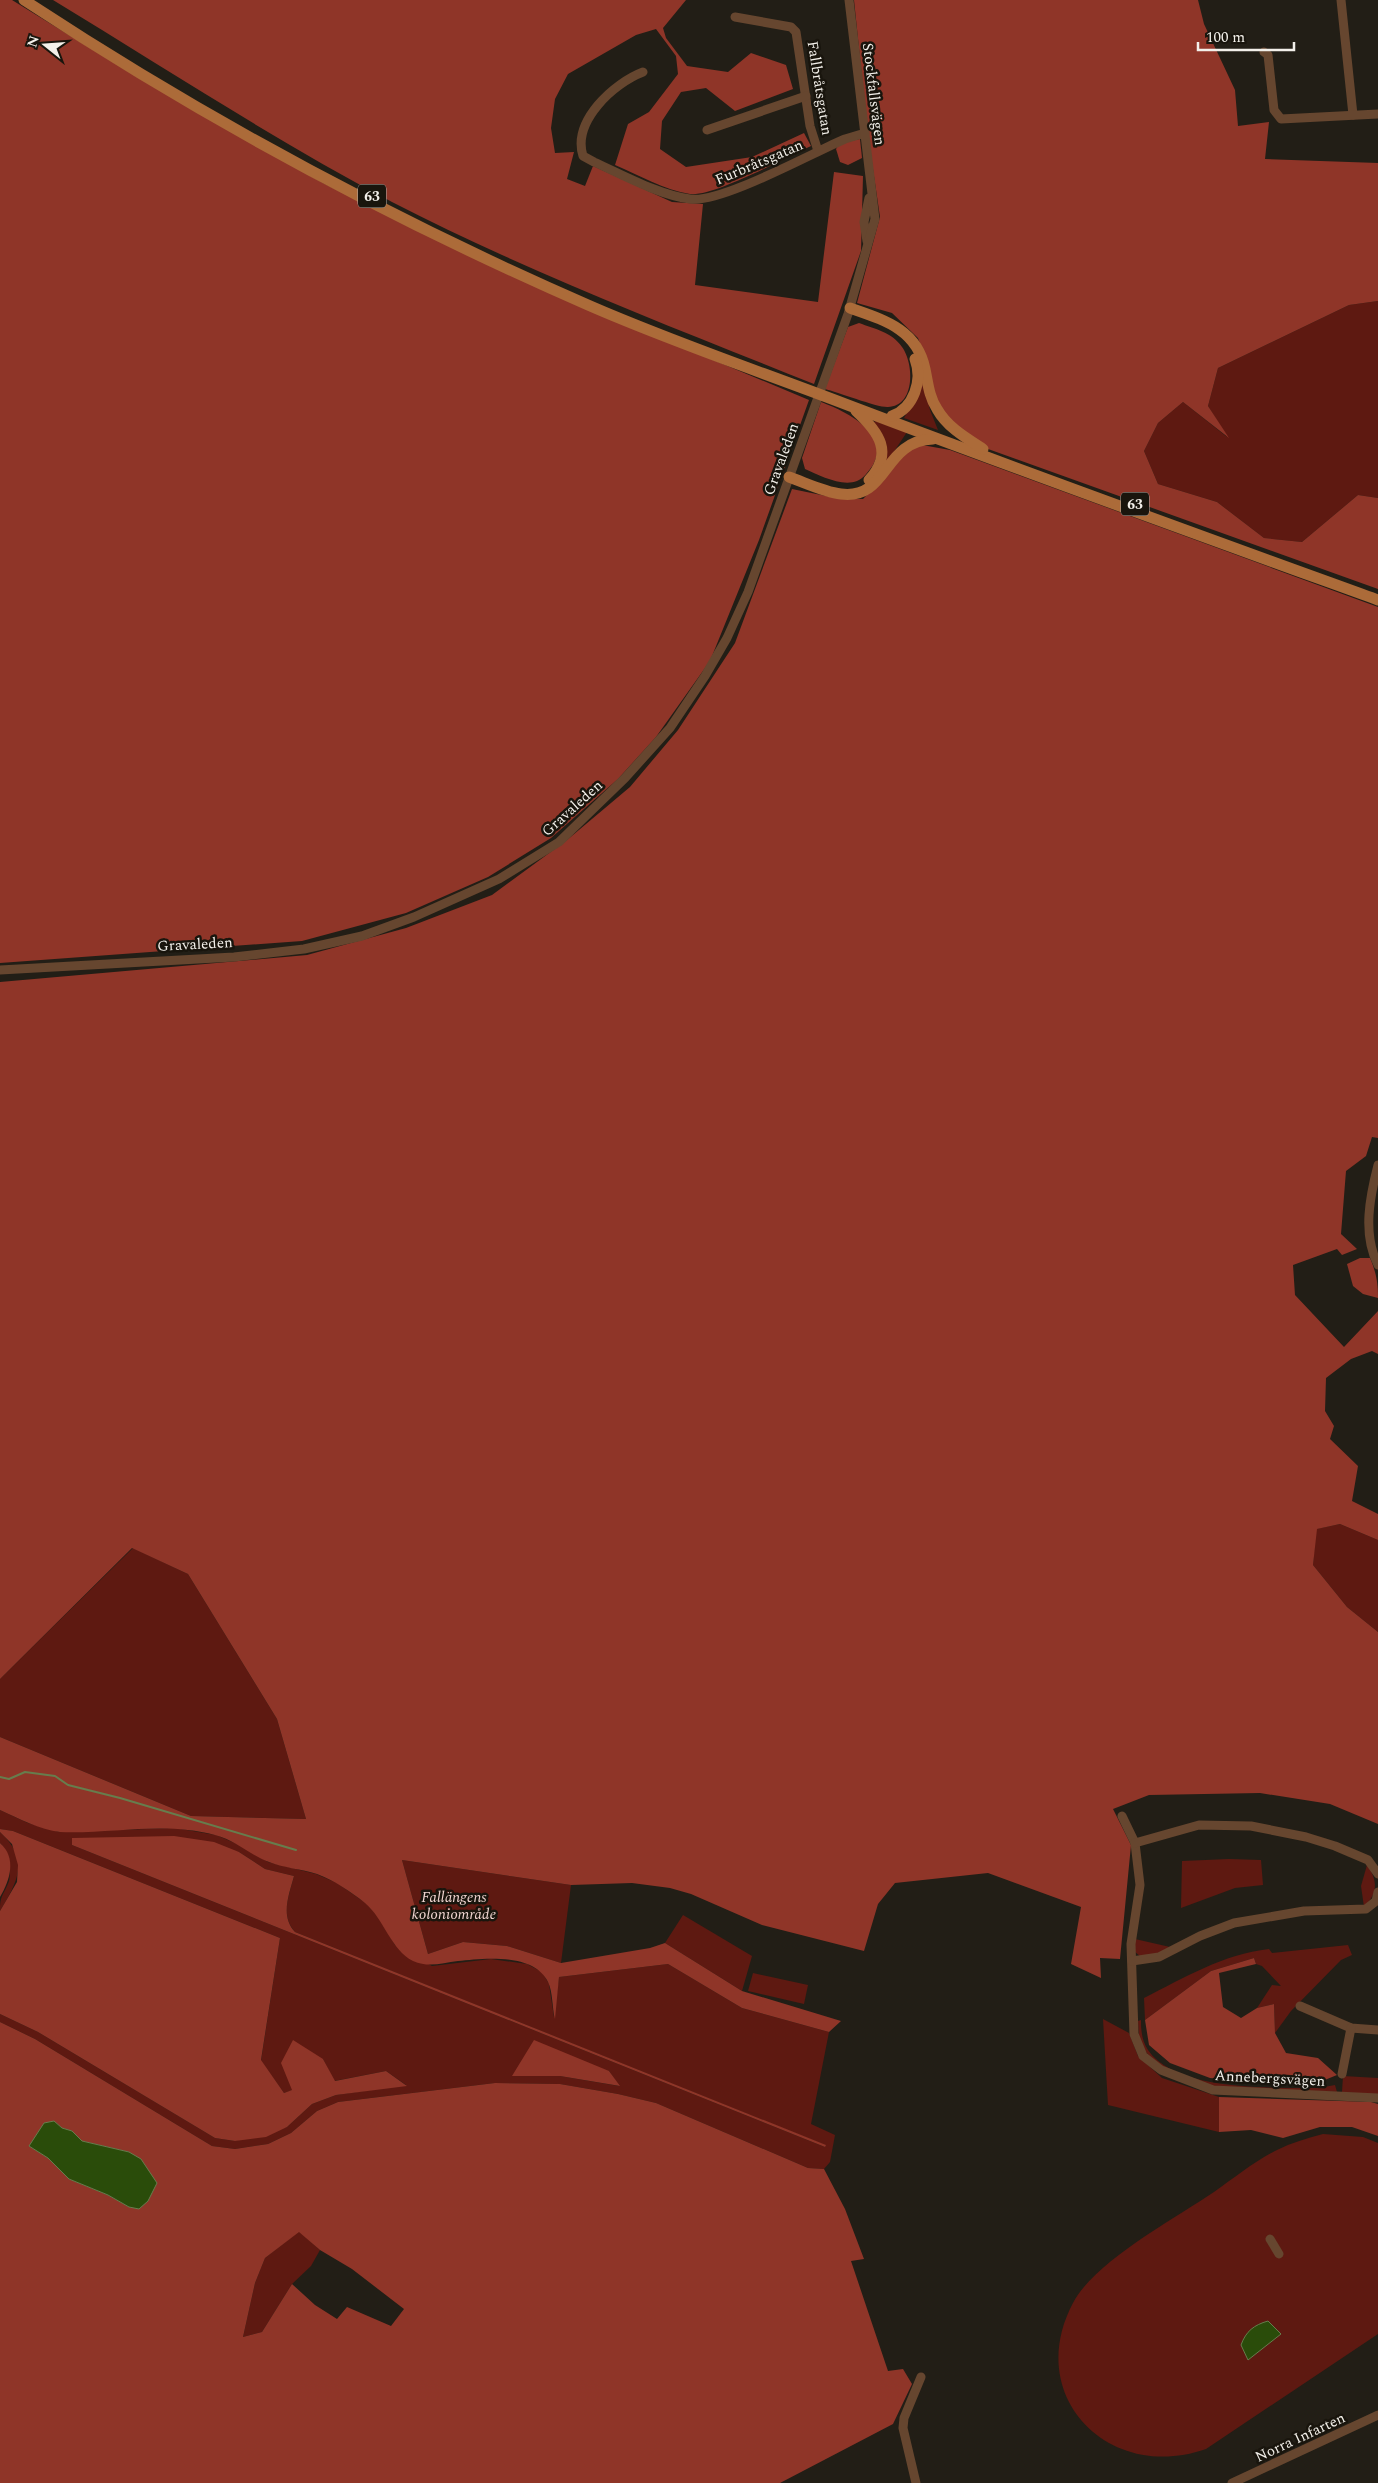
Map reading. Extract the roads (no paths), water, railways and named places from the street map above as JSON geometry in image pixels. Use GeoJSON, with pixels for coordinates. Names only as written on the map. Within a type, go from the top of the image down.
{"type":"FeatureCollection","features":[{"type":"Feature","properties":{"kind":"main road","name":"63"},"geometry":{"type":"LineString","coordinates":[[24,0],[120,62],[227,124],[393,214],[469,252],[590,307],[661,336],[812,390],[892,416],[1378,592]]}},
{"type":"Feature","properties":{"kind":"main road","name":"63"},"geometry":{"type":"LineString","coordinates":[[35,0],[238,124],[388,205],[592,301],[812,390]]}},
{"type":"Feature","properties":{"kind":"main road"},"geometry":{"type":"LineString","coordinates":[[849,311],[894,332],[906,343],[914,355],[918,370],[915,390],[904,410],[892,416]]}},
{"type":"Feature","properties":{"kind":"main road"},"geometry":{"type":"LineString","coordinates":[[849,311],[890,322],[906,332],[922,357],[930,393],[938,411],[954,429],[983,449]]}},
{"type":"Feature","properties":{"kind":"main road","name":"63"},"geometry":{"type":"LineString","coordinates":[[827,395],[851,407],[936,439],[1378,600]]}},
{"type":"Feature","properties":{"kind":"main road"},"geometry":{"type":"LineString","coordinates":[[790,474],[842,487],[856,486],[872,476],[880,464],[882,446],[874,429],[851,407]]}},
{"type":"Feature","properties":{"kind":"main road"},"geometry":{"type":"LineString","coordinates":[[790,474],[834,493],[857,493],[875,484],[906,445],[919,440],[936,439]]}},
{"type":"Feature","properties":{"kind":"street","name":"Stockfallsvägen"},"geometry":{"type":"LineString","coordinates":[[849,0],[866,133],[870,192],[875,219],[849,311]]}},
{"type":"Feature","properties":{"kind":"street"},"geometry":{"type":"LineString","coordinates":[[1341,0],[1353,116]]}},
{"type":"Feature","properties":{"kind":"street","name":"Fallbråtsgatan"},"geometry":{"type":"LineString","coordinates":[[735,17],[794,30],[799,42],[810,126],[818,151]]}},
{"type":"Feature","properties":{"kind":"street"},"geometry":{"type":"LineString","coordinates":[[1264,52],[1268,55],[1274,110],[1281,118],[1378,114]]}},
{"type":"Feature","properties":{"kind":"street","name":"Furbråtsgatan"},"geometry":{"type":"LineString","coordinates":[[643,72],[630,77],[596,108],[584,131],[582,152],[583,156],[672,196],[692,200],[732,190],[818,151],[866,133]]}},
{"type":"Feature","properties":{"kind":"street"},"geometry":{"type":"LineString","coordinates":[[707,130],[806,96]]}},
{"type":"Feature","properties":{"kind":"street","name":"Gravaleden"},"geometry":{"type":"LineString","coordinates":[[0,970],[234,957],[304,950],[362,936],[414,917],[499,879],[559,842],[631,772],[670,728],[705,676],[738,614],[849,311]]}},
{"type":"Feature","properties":{"kind":"street"},"geometry":{"type":"LineString","coordinates":[[1378,1164],[1370,1194],[1369,1218],[1371,1251],[1378,1265]]}},
{"type":"Feature","properties":{"kind":"street","name":"Annebergsvägen"},"geometry":{"type":"LineString","coordinates":[[1122,1816],[1135,1843],[1139,1892],[1131,1944],[1134,2034],[1143,2056],[1161,2070],[1213,2090],[1378,2098]]}},
{"type":"Feature","properties":{"kind":"street"},"geometry":{"type":"LineString","coordinates":[[1135,1843],[1199,1825],[1259,1827],[1306,1838],[1354,1854],[1368,1860],[1378,1874]]}},
{"type":"Feature","properties":{"kind":"street"},"geometry":{"type":"LineString","coordinates":[[1132,1962],[1159,1957],[1200,1936],[1234,1923],[1304,1911],[1366,1909],[1376,1901],[1378,1892]]}},
{"type":"Feature","properties":{"kind":"street"},"geometry":{"type":"LineString","coordinates":[[1300,2006],[1351,2028],[1378,2030]]}},
{"type":"Feature","properties":{"kind":"street"},"geometry":{"type":"LineString","coordinates":[[1342,2074],[1351,2028]]}},
{"type":"Feature","properties":{"kind":"street"},"geometry":{"type":"LineString","coordinates":[[1270,2239],[1279,2254]]}},
{"type":"Feature","properties":{"kind":"street"},"geometry":{"type":"LineString","coordinates":[[916,2483],[903,2428],[904,2418],[921,2377]]}},
{"type":"Feature","properties":{"kind":"street","name":"Norra Infarten"},"geometry":{"type":"LineString","coordinates":[[1232,2483],[1378,2415]]}},
{"type":"Feature","properties":{"kind":"waterway"},"geometry":{"type":"LineString","coordinates":[[0,1777],[9,1779],[25,1772],[55,1776],[68,1785],[120,1798],[296,1850]]}},
{"type":"Feature","properties":{"kind":"park label","name":"Fallängens koloniområde"},"geometry":{"type":"Point","coordinates":[454,1906]}}]}
